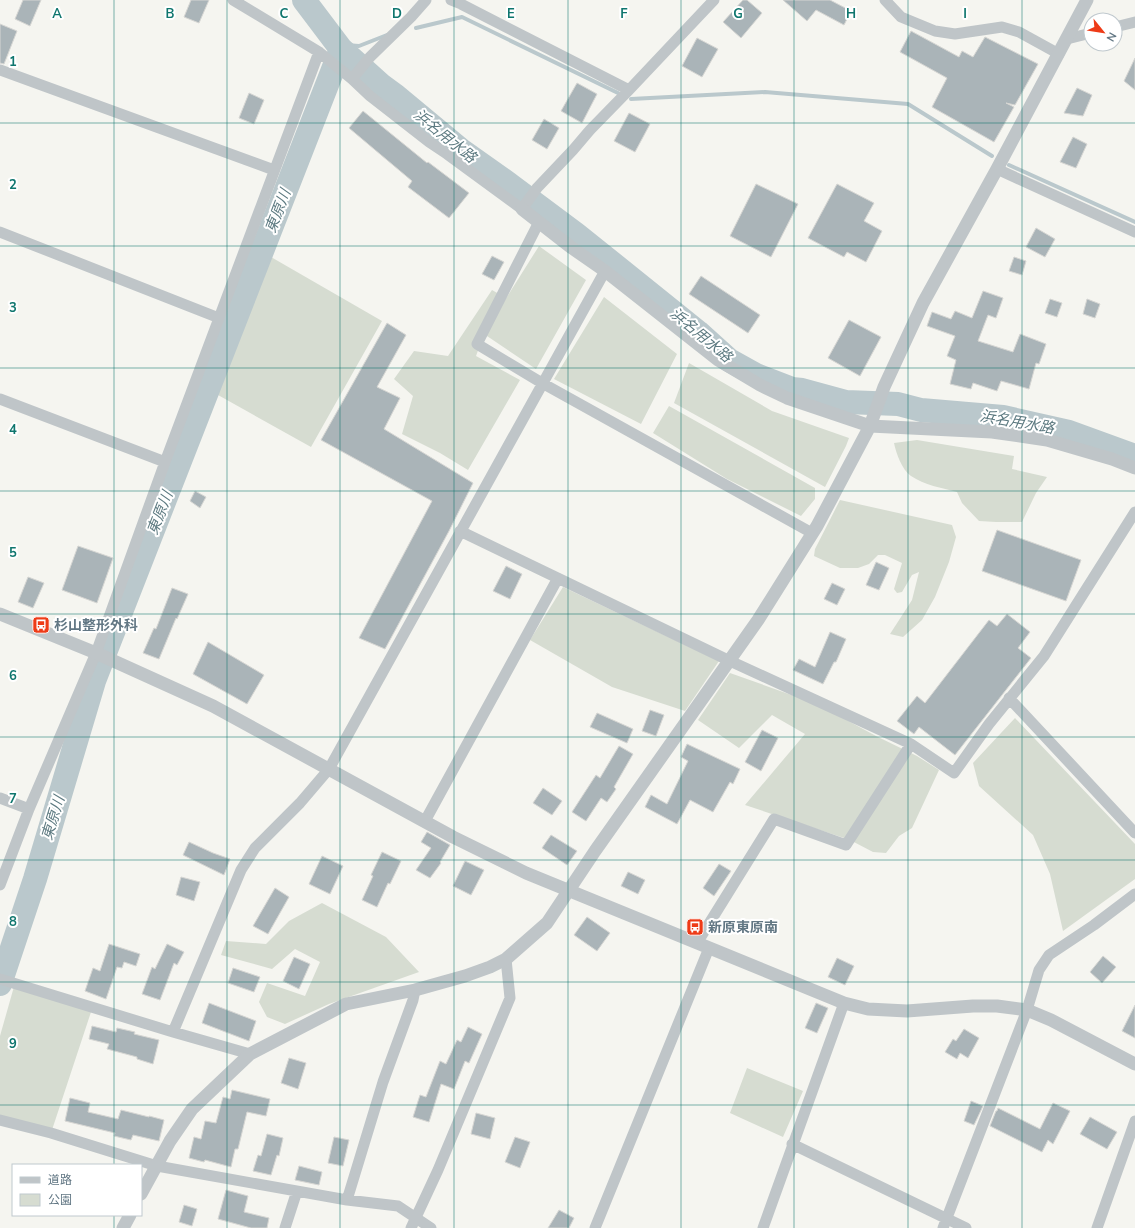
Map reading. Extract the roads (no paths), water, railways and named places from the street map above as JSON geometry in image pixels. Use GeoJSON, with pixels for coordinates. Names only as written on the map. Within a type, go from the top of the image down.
{"type":"FeatureCollection","features":[{"type":"Feature","properties":{"kind":"street"},"geometry":{"type":"LineString","coordinates":[[233,0],[355,75],[370,96],[429,142],[525,205],[539,222],[718,360],[760,385],[788,398],[870,426],[992,432],[1047,440],[1112,459],[1135,468]]}},
{"type":"Feature","properties":{"kind":"street"},"geometry":{"type":"LineString","coordinates":[[355,75],[370,57],[411,17],[426,0]]}},
{"type":"Feature","properties":{"kind":"street"},"geometry":{"type":"LineString","coordinates":[[451,0],[629,90]]}},
{"type":"Feature","properties":{"kind":"street"},"geometry":{"type":"LineString","coordinates":[[525,205],[537,188],[590,130],[714,0]]}},
{"type":"Feature","properties":{"kind":"street"},"geometry":{"type":"LineString","coordinates":[[885,0],[902,16],[936,31],[955,34],[1002,28],[1019,32],[1059,54]]}},
{"type":"Feature","properties":{"kind":"street"},"geometry":{"type":"LineString","coordinates":[[142,1192],[170,1141],[192,1109],[250,1054],[346,1004],[415,990],[465,976],[490,967],[506,959],[547,923],[595,851],[758,620],[812,533],[870,426],[884,387],[923,302],[997,169],[1087,0]]}},
{"type":"Feature","properties":{"kind":"street"},"geometry":{"type":"LineString","coordinates":[[1123,25],[1135,22]]}},
{"type":"Feature","properties":{"kind":"street"},"geometry":{"type":"LineString","coordinates":[[1067,39],[1083,35]]}},
{"type":"Feature","properties":{"kind":"street"},"geometry":{"type":"LineString","coordinates":[[0,885],[29,809],[96,653],[165,462],[319,52]]}},
{"type":"Feature","properties":{"kind":"street"},"geometry":{"type":"LineString","coordinates":[[0,70],[274,170]]}},
{"type":"Feature","properties":{"kind":"street"},"geometry":{"type":"LineString","coordinates":[[997,169],[1135,232]]}},
{"type":"Feature","properties":{"kind":"street"},"geometry":{"type":"LineString","coordinates":[[539,222],[477,344],[542,383],[812,533]]}},
{"type":"Feature","properties":{"kind":"street"},"geometry":{"type":"LineString","coordinates":[[0,232],[219,318]]}},
{"type":"Feature","properties":{"kind":"street"},"geometry":{"type":"LineString","coordinates":[[174,1032],[241,870],[255,848],[300,803],[329,769],[605,272]]}},
{"type":"Feature","properties":{"kind":"street"},"geometry":{"type":"LineString","coordinates":[[0,399],[165,462]]}},
{"type":"Feature","properties":{"kind":"street"},"geometry":{"type":"LineString","coordinates":[[460,531],[730,660],[911,744],[954,773],[989,724],[1044,656],[1135,512]]}},
{"type":"Feature","properties":{"kind":"street"},"geometry":{"type":"LineString","coordinates":[[425,822],[558,578]]}},
{"type":"Feature","properties":{"kind":"street"},"geometry":{"type":"LineString","coordinates":[[0,614],[96,653],[214,706],[453,837],[526,873],[844,1003],[868,1009],[907,1011],[997,1006],[1027,1010],[1051,1020],[1135,1064]]}},
{"type":"Feature","properties":{"kind":"street"},"geometry":{"type":"LineString","coordinates":[[1009,698],[1135,833]]}},
{"type":"Feature","properties":{"kind":"street"},"geometry":{"type":"LineString","coordinates":[[595,1228],[703,946],[774,818],[846,845],[911,744]]}},
{"type":"Feature","properties":{"kind":"street"},"geometry":{"type":"LineString","coordinates":[[0,798],[29,809]]}},
{"type":"Feature","properties":{"kind":"street"},"geometry":{"type":"LineString","coordinates":[[945,1224],[1027,1010],[1039,970],[1049,956],[1135,894]]}},
{"type":"Feature","properties":{"kind":"street"},"geometry":{"type":"LineString","coordinates":[[413,1223],[438,1170],[510,998],[506,959]]}},
{"type":"Feature","properties":{"kind":"street"},"geometry":{"type":"LineString","coordinates":[[4,980],[250,1054]]}},
{"type":"Feature","properties":{"kind":"street"},"geometry":{"type":"LineString","coordinates":[[347,1200],[383,1082],[413,1000],[415,990]]}},
{"type":"Feature","properties":{"kind":"street"},"geometry":{"type":"LineString","coordinates":[[763,1228],[844,1003]]}},
{"type":"Feature","properties":{"kind":"street"},"geometry":{"type":"LineString","coordinates":[[0,1120],[51,1133],[157,1166],[347,1200],[398,1206],[413,1223],[431,1228]]}},
{"type":"Feature","properties":{"kind":"street"},"geometry":{"type":"LineString","coordinates":[[1097,1228],[1135,1121]]}},
{"type":"Feature","properties":{"kind":"street"},"geometry":{"type":"LineString","coordinates":[[792,1144],[945,1224],[966,1228]]}},
{"type":"Feature","properties":{"kind":"street"},"geometry":{"type":"LineString","coordinates":[[285,1228],[297,1191]]}},
{"type":"Feature","properties":{"kind":"street"},"geometry":{"type":"LineString","coordinates":[[122,1228],[129,1216]]}},
{"type":"Feature","properties":{"kind":"waterway","name":"浜名用水路"},"geometry":{"type":"LineString","coordinates":[[304,0],[341,49],[381,85],[461,150],[576,234],[698,332],[729,360],[756,375],[792,389],[802,390],[846,402],[898,404],[921,410],[1003,417],[1069,432],[1135,456]]}},
{"type":"Feature","properties":{"kind":"waterway"},"geometry":{"type":"LineString","coordinates":[[416,28],[462,17],[618,93]]}},
{"type":"Feature","properties":{"kind":"waterway"},"geometry":{"type":"LineString","coordinates":[[341,49],[346,45],[359,46],[387,35]]}},
{"type":"Feature","properties":{"kind":"waterway","name":"東原川"},"geometry":{"type":"LineString","coordinates":[[0,984],[35,879],[94,681],[341,49]]}},
{"type":"Feature","properties":{"kind":"waterway"},"geometry":{"type":"LineString","coordinates":[[631,99],[765,92],[908,104],[992,156]]}},
{"type":"Feature","properties":{"kind":"waterway"},"geometry":{"type":"LineString","coordinates":[[1009,165],[1135,222]]}},
{"type":"Feature","properties":{"kind":"place","name":"杉山整形外科"},"geometry":{"type":"Point","coordinates":[41,625]}},
{"type":"Feature","properties":{"kind":"place","name":"新原東原南"},"geometry":{"type":"Point","coordinates":[695,927]}}]}
